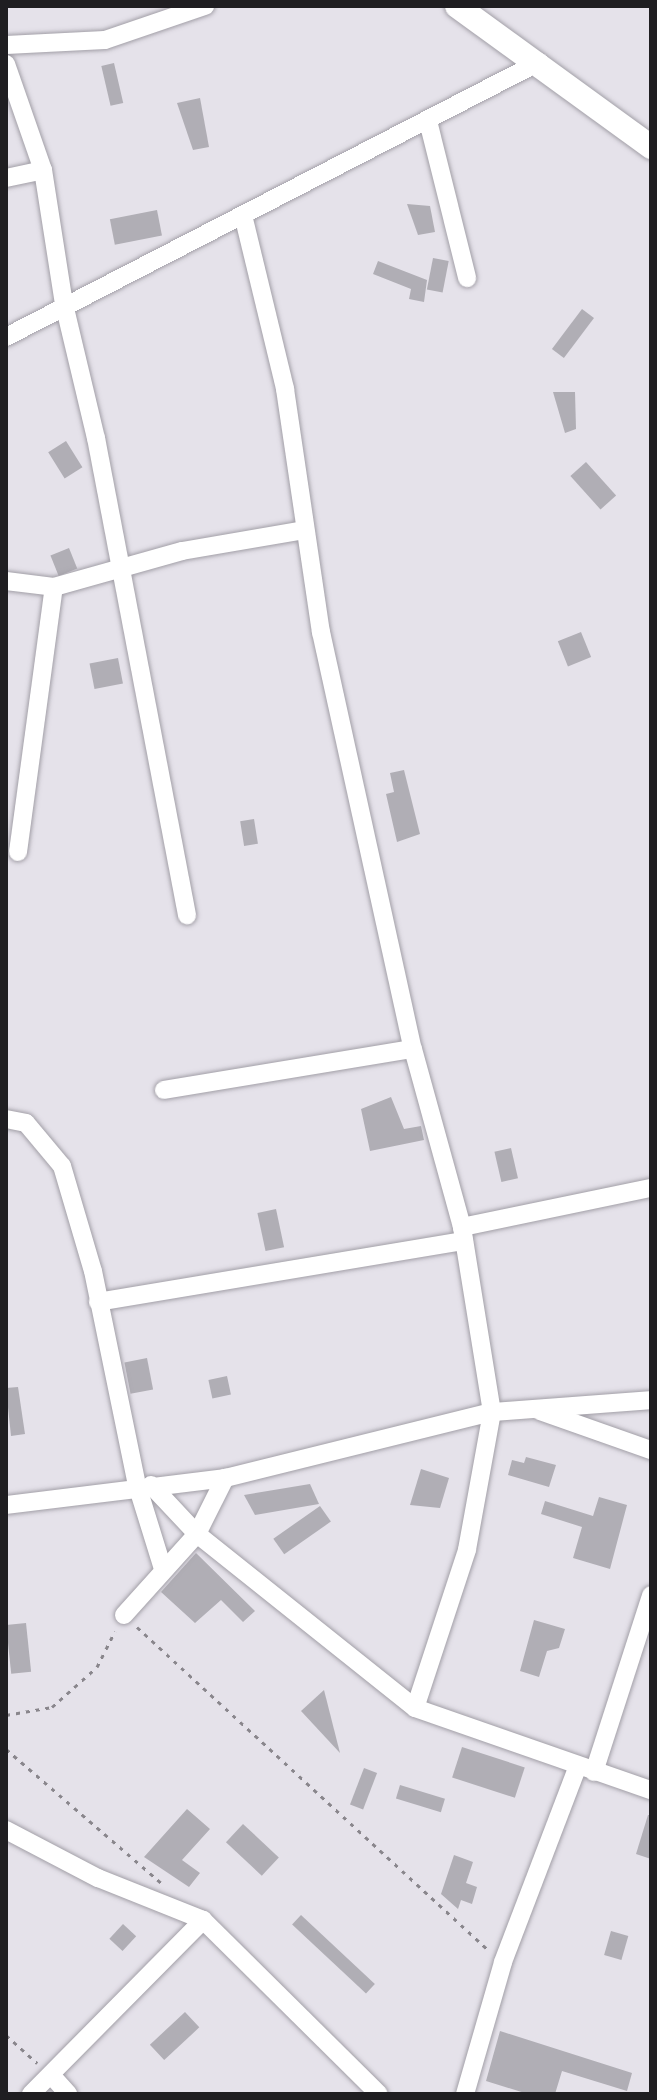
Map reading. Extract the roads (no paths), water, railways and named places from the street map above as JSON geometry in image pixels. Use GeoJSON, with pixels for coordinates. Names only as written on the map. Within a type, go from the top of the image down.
{"type":"FeatureCollection","features":[{"type":"Feature","properties":{"kind":"street"},"geometry":{"type":"LineString","coordinates":[[6,45],[105,40],[205,6]]}},
{"type":"Feature","properties":{"kind":"street"},"geometry":{"type":"LineString","coordinates":[[457,6],[539,62],[651,147]]}},
{"type":"Feature","properties":{"kind":"street"},"geometry":{"type":"LineString","coordinates":[[6,337],[64,304],[244,219],[539,62]]}},
{"type":"Feature","properties":{"kind":"street"},"geometry":{"type":"LineString","coordinates":[[6,64],[43,170],[64,304],[187,915]]}},
{"type":"Feature","properties":{"kind":"street"},"geometry":{"type":"LineString","coordinates":[[428,121],[467,278]]}},
{"type":"Feature","properties":{"kind":"street"},"geometry":{"type":"LineString","coordinates":[[6,178],[43,170]]}},
{"type":"Feature","properties":{"kind":"street"},"geometry":{"type":"LineString","coordinates":[[244,219],[285,389],[321,632],[413,1049],[463,1234],[492,1412],[467,1550],[415,1708]]}},
{"type":"Feature","properties":{"kind":"street"},"geometry":{"type":"LineString","coordinates":[[6,581],[54,587],[118,566],[305,530]]}},
{"type":"Feature","properties":{"kind":"street"},"geometry":{"type":"LineString","coordinates":[[18,852],[54,587]]}},
{"type":"Feature","properties":{"kind":"street"},"geometry":{"type":"LineString","coordinates":[[164,1090],[413,1049]]}},
{"type":"Feature","properties":{"kind":"street"},"geometry":{"type":"LineString","coordinates":[[6,1119],[26,1123],[62,1166],[162,1566]]}},
{"type":"Feature","properties":{"kind":"street"},"geometry":{"type":"LineString","coordinates":[[98,1302],[463,1234],[651,1188]]}},
{"type":"Feature","properties":{"kind":"street"},"geometry":{"type":"LineString","coordinates":[[6,1505],[144,1485],[225,1478],[492,1412],[651,1400]]}},
{"type":"Feature","properties":{"kind":"street"},"geometry":{"type":"LineString","coordinates":[[534,1409],[651,1450]]}},
{"type":"Feature","properties":{"kind":"street"},"geometry":{"type":"LineString","coordinates":[[124,1615],[162,1566],[197,1534],[225,1478]]}},
{"type":"Feature","properties":{"kind":"street"},"geometry":{"type":"LineString","coordinates":[[144,1485],[197,1534],[415,1708],[651,1790]]}},
{"type":"Feature","properties":{"kind":"street"},"geometry":{"type":"LineString","coordinates":[[465,2094],[503,1962],[586,1769],[651,1595]]}},
{"type":"Feature","properties":{"kind":"street"},"geometry":{"type":"LineString","coordinates":[[9,1837],[98,1878],[203,1920],[379,2094]]}},
{"type":"Feature","properties":{"kind":"street"},"geometry":{"type":"LineString","coordinates":[[31,2094],[203,1920]]}},
{"type":"Feature","properties":{"kind":"street"},"geometry":{"type":"LineString","coordinates":[[52,2076],[68,2094]]}}]}
